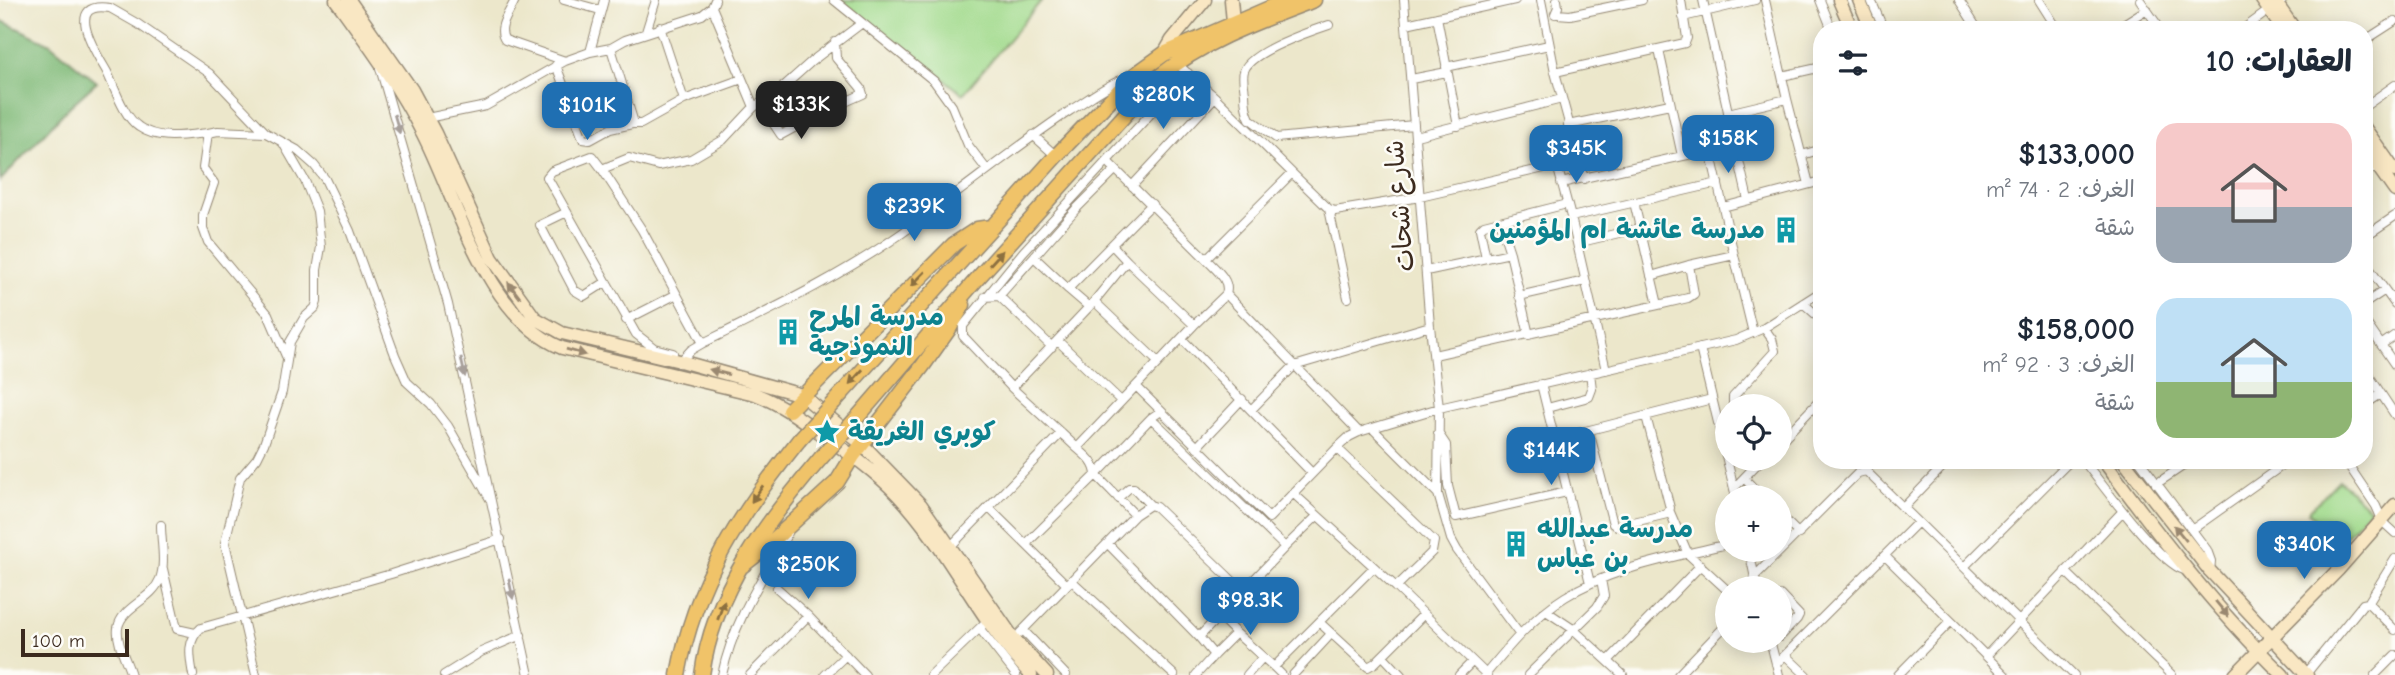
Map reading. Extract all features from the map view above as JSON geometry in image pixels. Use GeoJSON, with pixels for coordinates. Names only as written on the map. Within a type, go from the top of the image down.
{"type":"FeatureCollection","features":[{"type":"Feature","properties":{"kind":"main road"},"geometry":{"type":"LineString","coordinates":[[336,0],[423,133],[485,269],[508,307],[521,322],[536,335],[562,348],[775,401],[858,450],[918,518],[991,625],[1031,675]]}},
{"type":"Feature","properties":{"kind":"main road"},"geometry":{"type":"LineString","coordinates":[[349,0],[412,90],[488,249],[505,278],[535,318],[562,333],[682,359],[802,395],[858,450],[921,505],[950,547],[991,625],[1019,634],[1047,675]]}},
{"type":"Feature","properties":{"kind":"main road"},"geometry":{"type":"LineString","coordinates":[[702,675],[712,634],[725,598],[757,539],[783,503],[1143,92],[1170,58],[1180,29],[1205,0]]}},
{"type":"Feature","properties":{"kind":"main road"},"geometry":{"type":"LineString","coordinates":[[1223,38],[1233,22],[1231,0]]}},
{"type":"Feature","properties":{"kind":"main road"},"geometry":{"type":"LineString","coordinates":[[678,675],[696,606],[726,542],[763,485],[799,440],[991,226],[1132,76],[1269,3],[1288,0]]}},
{"type":"Feature","properties":{"kind":"main road"},"geometry":{"type":"LineString","coordinates":[[1170,58],[1314,0]]}},
{"type":"Feature","properties":{"kind":"main road"},"geometry":{"type":"LineString","coordinates":[[1839,0],[1848,21]]}},
{"type":"Feature","properties":{"kind":"main road"},"geometry":{"type":"LineString","coordinates":[[1859,0],[1868,21]]}},
{"type":"Feature","properties":{"kind":"main road"},"geometry":{"type":"LineString","coordinates":[[2273,3],[2280,21]]}},
{"type":"Feature","properties":{"kind":"main road"},"geometry":{"type":"LineString","coordinates":[[2273,3],[2288,21]]}},
{"type":"Feature","properties":{"kind":"main road"},"geometry":{"type":"LineString","coordinates":[[2373,140],[2395,171]]}},
{"type":"Feature","properties":{"kind":"main road"},"geometry":{"type":"LineString","coordinates":[[2386,158],[2395,191]]}},
{"type":"Feature","properties":{"kind":"main road"},"geometry":{"type":"LineString","coordinates":[[1028,186],[1046,201]]}},
{"type":"Feature","properties":{"kind":"main road"},"geometry":{"type":"LineString","coordinates":[[789,410],[966,233],[991,226]]}},
{"type":"Feature","properties":{"kind":"main road"},"geometry":{"type":"LineString","coordinates":[[742,566],[837,482],[949,329],[977,279]]}},
{"type":"Feature","properties":{"kind":"main road"},"geometry":{"type":"LineString","coordinates":[[2110,469],[2189,570],[2259,652],[2283,675]]}},
{"type":"Feature","properties":{"kind":"main road"},"geometry":{"type":"LineString","coordinates":[[2130,469],[2210,571],[2306,675]]}},
{"type":"Feature","properties":{"kind":"main road"},"geometry":{"type":"LineString","coordinates":[[2235,675],[2383,522],[2395,505]]}},
{"type":"Feature","properties":{"kind":"street"},"geometry":{"type":"LineString","coordinates":[[515,0],[501,35],[505,40],[560,63]]}},
{"type":"Feature","properties":{"kind":"street"},"geometry":{"type":"LineString","coordinates":[[564,0],[600,10]]}},
{"type":"Feature","properties":{"kind":"street"},"geometry":{"type":"LineString","coordinates":[[590,52],[604,0]]}},
{"type":"Feature","properties":{"kind":"street"},"geometry":{"type":"LineString","coordinates":[[646,32],[656,0]]}},
{"type":"Feature","properties":{"kind":"street"},"geometry":{"type":"LineString","coordinates":[[834,0],[934,81],[952,106],[968,145],[987,170]]}},
{"type":"Feature","properties":{"kind":"street","name":"شارع شحات"},"geometry":{"type":"LineString","coordinates":[[1404,0],[1439,408],[1438,494]]}},
{"type":"Feature","properties":{"kind":"street"},"geometry":{"type":"LineString","coordinates":[[1406,24],[1516,0]]}},
{"type":"Feature","properties":{"kind":"street"},"geometry":{"type":"LineString","coordinates":[[1541,0],[1555,72],[1584,179]]}},
{"type":"Feature","properties":{"kind":"street"},"geometry":{"type":"LineString","coordinates":[[1557,0],[1557,14]]}},
{"type":"Feature","properties":{"kind":"street"},"geometry":{"type":"LineString","coordinates":[[1545,17],[1570,15],[1642,0]]}},
{"type":"Feature","properties":{"kind":"street"},"geometry":{"type":"LineString","coordinates":[[1555,72],[1685,43],[1687,38],[1681,0]]}},
{"type":"Feature","properties":{"kind":"street"},"geometry":{"type":"LineString","coordinates":[[1703,0],[1748,201]]}},
{"type":"Feature","properties":{"kind":"street"},"geometry":{"type":"LineString","coordinates":[[1683,17],[1755,0]]}},
{"type":"Feature","properties":{"kind":"street"},"geometry":{"type":"LineString","coordinates":[[1765,0],[1809,184]]}},
{"type":"Feature","properties":{"kind":"street"},"geometry":{"type":"LineString","coordinates":[[1820,0],[1828,21]]}},
{"type":"Feature","properties":{"kind":"street"},"geometry":{"type":"LineString","coordinates":[[1871,0],[1880,21]]}},
{"type":"Feature","properties":{"kind":"street"},"geometry":{"type":"LineString","coordinates":[[1959,0],[1972,21]]}},
{"type":"Feature","properties":{"kind":"street"},"geometry":{"type":"LineString","coordinates":[[2039,0],[2051,21]]}},
{"type":"Feature","properties":{"kind":"street"},"geometry":{"type":"LineString","coordinates":[[2140,0],[2155,21]]}},
{"type":"Feature","properties":{"kind":"street"},"geometry":{"type":"LineString","coordinates":[[2252,21],[2273,3]]}},
{"type":"Feature","properties":{"kind":"street"},"geometry":{"type":"LineString","coordinates":[[427,118],[486,106],[560,63],[611,48],[646,32],[702,15],[713,4],[754,107]]}},
{"type":"Feature","properties":{"kind":"street"},"geometry":{"type":"LineString","coordinates":[[266,132],[218,131],[208,134],[156,135],[136,126],[89,37],[85,20],[87,12],[93,6],[110,8],[191,59],[209,73],[266,132],[314,165],[326,179],[350,231],[407,382],[431,404],[448,426],[490,499]]}},
{"type":"Feature","properties":{"kind":"street"},"geometry":{"type":"LineString","coordinates":[[2128,21],[2147,9]]}},
{"type":"Feature","properties":{"kind":"street"},"geometry":{"type":"LineString","coordinates":[[1437,17],[1458,125]]}},
{"type":"Feature","properties":{"kind":"street"},"geometry":{"type":"LineString","coordinates":[[2373,35],[2395,21]]}},
{"type":"Feature","properties":{"kind":"street"},"geometry":{"type":"LineString","coordinates":[[602,169],[629,158],[658,166],[691,159],[723,140],[754,107],[862,23]]}},
{"type":"Feature","properties":{"kind":"street"},"geometry":{"type":"LineString","coordinates":[[1329,25],[1298,36],[1254,58],[1248,64],[1244,71],[1244,81],[1245,101],[1250,119],[1276,138],[1414,125]]}},
{"type":"Feature","properties":{"kind":"street"},"geometry":{"type":"LineString","coordinates":[[660,27],[684,100]]}},
{"type":"Feature","properties":{"kind":"street"},"geometry":{"type":"LineString","coordinates":[[765,100],[771,120],[781,135],[863,94],[861,88],[835,58],[835,42]]}},
{"type":"Feature","properties":{"kind":"street"},"geometry":{"type":"LineString","coordinates":[[1410,79],[1549,45]]}},
{"type":"Feature","properties":{"kind":"street"},"geometry":{"type":"LineString","coordinates":[[611,48],[632,124]]}},
{"type":"Feature","properties":{"kind":"street"},"geometry":{"type":"LineString","coordinates":[[1658,50],[1682,156]]}},
{"type":"Feature","properties":{"kind":"street"},"geometry":{"type":"LineString","coordinates":[[1170,58],[1215,97],[1329,209],[1348,298]]}},
{"type":"Feature","properties":{"kind":"street"},"geometry":{"type":"LineString","coordinates":[[377,59],[448,304],[501,539],[528,675]]}},
{"type":"Feature","properties":{"kind":"street"},"geometry":{"type":"LineString","coordinates":[[560,63],[583,139],[590,140],[610,129],[641,124],[684,100],[742,79]]}},
{"type":"Feature","properties":{"kind":"street"},"geometry":{"type":"LineString","coordinates":[[1782,76],[1813,68]]}},
{"type":"Feature","properties":{"kind":"street"},"geometry":{"type":"LineString","coordinates":[[1135,515],[1096,475],[1096,467],[1092,461],[1012,388],[963,336],[963,326],[1024,252],[1188,73]]}},
{"type":"Feature","properties":{"kind":"street"},"geometry":{"type":"LineString","coordinates":[[674,376],[682,359],[703,343],[814,289],[857,264],[1033,135],[1107,87],[1132,76]]}},
{"type":"Feature","properties":{"kind":"street"},"geometry":{"type":"LineString","coordinates":[[2373,101],[2395,85]]}},
{"type":"Feature","properties":{"kind":"street"},"geometry":{"type":"LineString","coordinates":[[1142,121],[1145,107],[1143,92]]}},
{"type":"Feature","properties":{"kind":"street"},"geometry":{"type":"LineString","coordinates":[[1132,186],[1215,97]]}},
{"type":"Feature","properties":{"kind":"street"},"geometry":{"type":"LineString","coordinates":[[1416,136],[1562,99]]}},
{"type":"Feature","properties":{"kind":"street"},"geometry":{"type":"LineString","coordinates":[[1728,113],[1787,99]]}},
{"type":"Feature","properties":{"kind":"street"},"geometry":{"type":"LineString","coordinates":[[1568,125],[1670,104]]}},
{"type":"Feature","properties":{"kind":"street"},"geometry":{"type":"LineString","coordinates":[[208,134],[202,168],[214,183],[205,203],[203,228],[215,251],[268,314],[286,356]]}},
{"type":"Feature","properties":{"kind":"street"},"geometry":{"type":"LineString","coordinates":[[1033,135],[1055,156]]}},
{"type":"Feature","properties":{"kind":"street"},"geometry":{"type":"LineString","coordinates":[[256,675],[225,543],[240,478],[257,458],[282,392],[290,342],[317,302],[317,270],[321,247],[317,211],[305,181],[282,141]]}},
{"type":"Feature","properties":{"kind":"street"},"geometry":{"type":"LineString","coordinates":[[1560,183],[1735,143]]}},
{"type":"Feature","properties":{"kind":"street"},"geometry":{"type":"LineString","coordinates":[[1710,150],[1753,333]]}},
{"type":"Feature","properties":{"kind":"street"},"geometry":{"type":"LineString","coordinates":[[1802,155],[1813,152]]}},
{"type":"Feature","properties":{"kind":"street"},"geometry":{"type":"LineString","coordinates":[[682,359],[645,343],[636,334],[547,180],[548,175],[592,156],[642,230],[703,343]]}},
{"type":"Feature","properties":{"kind":"street"},"geometry":{"type":"LineString","coordinates":[[1329,209],[1339,210],[1420,197],[1579,160]]}},
{"type":"Feature","properties":{"kind":"street"},"geometry":{"type":"LineString","coordinates":[[1077,447],[1228,289],[1227,282],[1206,259],[1108,162]]}},
{"type":"Feature","properties":{"kind":"street"},"geometry":{"type":"LineString","coordinates":[[1557,166],[1606,370]]}},
{"type":"Feature","properties":{"kind":"street"},"geometry":{"type":"LineString","coordinates":[[985,297],[999,296],[1076,209],[1115,170]]}},
{"type":"Feature","properties":{"kind":"street"},"geometry":{"type":"LineString","coordinates":[[1206,259],[1292,173]]}},
{"type":"Feature","properties":{"kind":"street"},"geometry":{"type":"LineString","coordinates":[[1571,217],[1718,183]]}},
{"type":"Feature","properties":{"kind":"street"},"geometry":{"type":"LineString","coordinates":[[1723,207],[1813,183]]}},
{"type":"Feature","properties":{"kind":"street"},"geometry":{"type":"LineString","coordinates":[[1634,202],[1658,305]]}},
{"type":"Feature","properties":{"kind":"street"},"geometry":{"type":"LineString","coordinates":[[1068,289],[1152,204]]}},
{"type":"Feature","properties":{"kind":"street"},"geometry":{"type":"LineString","coordinates":[[1486,258],[1480,229],[1485,225],[1567,204]]}},
{"type":"Feature","properties":{"kind":"street"},"geometry":{"type":"LineString","coordinates":[[567,212],[540,225],[574,290],[584,296],[606,282]]}},
{"type":"Feature","properties":{"kind":"street"},"geometry":{"type":"LineString","coordinates":[[2373,231],[2395,216]]}},
{"type":"Feature","properties":{"kind":"street"},"geometry":{"type":"LineString","coordinates":[[1500,222],[1529,335]]}},
{"type":"Feature","properties":{"kind":"street"},"geometry":{"type":"LineString","coordinates":[[1577,243],[1640,228]]}},
{"type":"Feature","properties":{"kind":"street"},"geometry":{"type":"LineString","coordinates":[[1112,245],[1194,325]]}},
{"type":"Feature","properties":{"kind":"street"},"geometry":{"type":"LineString","coordinates":[[1426,271],[1510,253]]}},
{"type":"Feature","properties":{"kind":"street"},"geometry":{"type":"LineString","coordinates":[[1651,275],[1734,255]]}},
{"type":"Feature","properties":{"kind":"street"},"geometry":{"type":"LineString","coordinates":[[1034,257],[1068,289],[1091,304],[1158,362]]}},
{"type":"Feature","properties":{"kind":"street"},"geometry":{"type":"LineString","coordinates":[[1012,388],[1055,344],[1127,261]]}},
{"type":"Feature","properties":{"kind":"street"},"geometry":{"type":"LineString","coordinates":[[1434,355],[1688,298],[1694,294],[1689,265]]}},
{"type":"Feature","properties":{"kind":"street"},"geometry":{"type":"LineString","coordinates":[[2373,273],[2395,304]]}},
{"type":"Feature","properties":{"kind":"street"},"geometry":{"type":"LineString","coordinates":[[1520,296],[1585,281]]}},
{"type":"Feature","properties":{"kind":"street"},"geometry":{"type":"LineString","coordinates":[[2373,298],[2385,290]]}},
{"type":"Feature","properties":{"kind":"street"},"geometry":{"type":"LineString","coordinates":[[1226,294],[1359,432]]}},
{"type":"Feature","properties":{"kind":"street"},"geometry":{"type":"LineString","coordinates":[[626,320],[675,295]]}},
{"type":"Feature","properties":{"kind":"street"},"geometry":{"type":"LineString","coordinates":[[999,296],[1121,401]]}},
{"type":"Feature","properties":{"kind":"street"},"geometry":{"type":"LineString","coordinates":[[1136,386],[1269,518],[1337,448],[1359,432],[1439,408],[1736,340],[1764,328],[1813,297]]}},
{"type":"Feature","properties":{"kind":"street"},"geometry":{"type":"LineString","coordinates":[[1803,303],[1813,312]]}},
{"type":"Feature","properties":{"kind":"street"},"geometry":{"type":"LineString","coordinates":[[1251,410],[1294,366],[1430,326]]}},
{"type":"Feature","properties":{"kind":"street"},"geometry":{"type":"LineString","coordinates":[[1736,394],[1774,351],[1772,338],[1764,328]]}},
{"type":"Feature","properties":{"kind":"street"},"geometry":{"type":"LineString","coordinates":[[2381,345],[2395,335]]}},
{"type":"Feature","properties":{"kind":"street"},"geometry":{"type":"LineString","coordinates":[[2373,338],[2395,365]]}},
{"type":"Feature","properties":{"kind":"street"},"geometry":{"type":"LineString","coordinates":[[1182,339],[1312,473]]}},
{"type":"Feature","properties":{"kind":"street"},"geometry":{"type":"LineString","coordinates":[[1700,348],[1733,485]]}},
{"type":"Feature","properties":{"kind":"street"},"geometry":{"type":"LineString","coordinates":[[1547,408],[1589,397],[1592,389],[1590,373]]}},
{"type":"Feature","properties":{"kind":"street"},"geometry":{"type":"LineString","coordinates":[[2373,382],[2395,415]]}},
{"type":"Feature","properties":{"kind":"street"},"geometry":{"type":"LineString","coordinates":[[1541,384],[1590,583]]}},
{"type":"Feature","properties":{"kind":"street"},"geometry":{"type":"LineString","coordinates":[[2373,399],[2381,394]]}},
{"type":"Feature","properties":{"kind":"street"},"geometry":{"type":"LineString","coordinates":[[1554,439],[1712,399]]}},
{"type":"Feature","properties":{"kind":"street"},"geometry":{"type":"LineString","coordinates":[[1197,447],[1242,400]]}},
{"type":"Feature","properties":{"kind":"street"},"geometry":{"type":"LineString","coordinates":[[1792,429],[1813,407]]}},
{"type":"Feature","properties":{"kind":"street"},"geometry":{"type":"LineString","coordinates":[[1026,544],[1161,411]]}},
{"type":"Feature","properties":{"kind":"street"},"geometry":{"type":"LineString","coordinates":[[1646,416],[1670,512],[1688,554],[1715,578]]}},
{"type":"Feature","properties":{"kind":"street"},"geometry":{"type":"LineString","coordinates":[[1151,418],[1285,547]]}},
{"type":"Feature","properties":{"kind":"street"},"geometry":{"type":"LineString","coordinates":[[1373,429],[1438,494],[1451,539],[1457,550],[1520,635]]}},
{"type":"Feature","properties":{"kind":"street"},"geometry":{"type":"LineString","coordinates":[[1589,431],[1613,524],[1617,526],[1670,512]]}},
{"type":"Feature","properties":{"kind":"street"},"geometry":{"type":"LineString","coordinates":[[950,547],[1060,433]]}},
{"type":"Feature","properties":{"kind":"street"},"geometry":{"type":"LineString","coordinates":[[1438,433],[1446,445],[1448,486],[1456,517],[1567,492]]}},
{"type":"Feature","properties":{"kind":"street"},"geometry":{"type":"LineString","coordinates":[[1337,448],[1434,541],[1432,552],[1396,587]]}},
{"type":"Feature","properties":{"kind":"street"},"geometry":{"type":"LineString","coordinates":[[1903,508],[1940,469]]}},
{"type":"Feature","properties":{"kind":"street"},"geometry":{"type":"LineString","coordinates":[[1964,567],[2062,469]]}},
{"type":"Feature","properties":{"kind":"street"},"geometry":{"type":"LineString","coordinates":[[2090,469],[2122,512],[2182,571],[2189,570]]}},
{"type":"Feature","properties":{"kind":"street"},"geometry":{"type":"LineString","coordinates":[[2145,469],[2207,550],[2211,561],[2210,571]]}},
{"type":"Feature","properties":{"kind":"street"},"geometry":{"type":"LineString","coordinates":[[2156,484],[2178,469]]}},
{"type":"Feature","properties":{"kind":"street"},"geometry":{"type":"LineString","coordinates":[[2193,529],[2277,469]]}},
{"type":"Feature","properties":{"kind":"street"},"geometry":{"type":"LineString","coordinates":[[2351,469],[2376,506],[2383,522],[2395,533]]}},
{"type":"Feature","properties":{"kind":"street"},"geometry":{"type":"LineString","coordinates":[[1740,485],[1751,471]]}},
{"type":"Feature","properties":{"kind":"street"},"geometry":{"type":"LineString","coordinates":[[1755,576],[1862,471],[1869,473],[2074,675]]}},
{"type":"Feature","properties":{"kind":"street"},"geometry":{"type":"LineString","coordinates":[[1744,478],[1751,485]]}},
{"type":"Feature","properties":{"kind":"street"},"geometry":{"type":"LineString","coordinates":[[1118,498],[1129,488],[1133,488],[1243,591]]}},
{"type":"Feature","properties":{"kind":"street"},"geometry":{"type":"LineString","coordinates":[[1294,494],[1396,587],[1486,675],[1520,635],[1563,597],[1590,583],[1626,570],[1715,547]]}},
{"type":"Feature","properties":{"kind":"street"},"geometry":{"type":"LineString","coordinates":[[1066,675],[1019,634],[1135,515],[1150,505]]}},
{"type":"Feature","properties":{"kind":"street"},"geometry":{"type":"LineString","coordinates":[[988,507],[1174,675]]}},
{"type":"Feature","properties":{"kind":"street"},"geometry":{"type":"LineString","coordinates":[[1986,656],[2122,512]]}},
{"type":"Feature","properties":{"kind":"street"},"geometry":{"type":"LineString","coordinates":[[1199,637],[1317,516]]}},
{"type":"Feature","properties":{"kind":"street"},"geometry":{"type":"LineString","coordinates":[[724,674],[736,627],[797,517]]}},
{"type":"Feature","properties":{"kind":"street"},"geometry":{"type":"LineString","coordinates":[[1776,664],[1917,523]]}},
{"type":"Feature","properties":{"kind":"street"},"geometry":{"type":"LineString","coordinates":[[131,675],[119,640],[119,624],[160,579],[161,525]]}},
{"type":"Feature","properties":{"kind":"street"},"geometry":{"type":"LineString","coordinates":[[1792,528],[1798,534]]}},
{"type":"Feature","properties":{"kind":"street"},"geometry":{"type":"LineString","coordinates":[[192,675],[189,647],[195,633],[201,628],[391,574],[501,539]]}},
{"type":"Feature","properties":{"kind":"street"},"geometry":{"type":"LineString","coordinates":[[1108,544],[1214,655]]}},
{"type":"Feature","properties":{"kind":"street"},"geometry":{"type":"LineString","coordinates":[[1885,556],[2005,675]]}},
{"type":"Feature","properties":{"kind":"street"},"geometry":{"type":"LineString","coordinates":[[2306,675],[2339,631],[2363,604],[2368,603],[2395,559]]}},
{"type":"Feature","properties":{"kind":"street"},"geometry":{"type":"LineString","coordinates":[[1752,562],[1755,576]]}},
{"type":"Feature","properties":{"kind":"street"},"geometry":{"type":"LineString","coordinates":[[162,563],[177,629],[195,633]]}},
{"type":"Feature","properties":{"kind":"street"},"geometry":{"type":"LineString","coordinates":[[1608,661],[1701,565]]}},
{"type":"Feature","properties":{"kind":"street"},"geometry":{"type":"LineString","coordinates":[[1274,667],[1374,567]]}},
{"type":"Feature","properties":{"kind":"street"},"geometry":{"type":"LineString","coordinates":[[2066,571],[2172,675]]}},
{"type":"Feature","properties":{"kind":"street"},"geometry":{"type":"LineString","coordinates":[[1528,675],[1597,607],[1604,596],[1601,579]]}},
{"type":"Feature","properties":{"kind":"street"},"geometry":{"type":"LineString","coordinates":[[777,588],[865,675]]}},
{"type":"Feature","properties":{"kind":"street"},"geometry":{"type":"LineString","coordinates":[[2368,603],[2395,629]]}},
{"type":"Feature","properties":{"kind":"street"},"geometry":{"type":"LineString","coordinates":[[1792,608],[1798,615],[1792,624]]}},
{"type":"Feature","properties":{"kind":"street"},"geometry":{"type":"LineString","coordinates":[[1546,611],[1573,629],[1623,675]]}},
{"type":"Feature","properties":{"kind":"street"},"geometry":{"type":"LineString","coordinates":[[1368,667],[1424,614]]}},
{"type":"Feature","properties":{"kind":"street"},"geometry":{"type":"LineString","coordinates":[[750,675],[808,616]]}},
{"type":"Feature","properties":{"kind":"street"},"geometry":{"type":"LineString","coordinates":[[1219,616],[1282,675]]}},
{"type":"Feature","properties":{"kind":"street"},"geometry":{"type":"LineString","coordinates":[[1898,675],[1951,621]]}},
{"type":"Feature","properties":{"kind":"street"},"geometry":{"type":"LineString","coordinates":[[1319,622],[1374,675]]}},
{"type":"Feature","properties":{"kind":"street"},"geometry":{"type":"LineString","coordinates":[[936,673],[991,625],[1016,675]]}},
{"type":"Feature","properties":{"kind":"street"},"geometry":{"type":"LineString","coordinates":[[1196,675],[1236,633]]}},
{"type":"Feature","properties":{"kind":"street"},"geometry":{"type":"LineString","coordinates":[[1293,675],[1331,634]]}},
{"type":"Feature","properties":{"kind":"street"},"geometry":{"type":"LineString","coordinates":[[444,675],[481,652],[521,635]]}},
{"type":"Feature","properties":{"kind":"street"},"geometry":{"type":"LineString","coordinates":[[1678,675],[1715,636]]}},
{"type":"Feature","properties":{"kind":"street"},"geometry":{"type":"LineString","coordinates":[[1775,653],[1779,675]]}},
{"type":"Feature","properties":{"kind":"street"},"geometry":{"type":"LineString","coordinates":[[1785,654],[1807,675]]}},
{"type":"Feature","properties":{"kind":"street"},"geometry":{"type":"LineString","coordinates":[[2375,675],[2395,654]]}},
{"type":"Feature","properties":{"kind":"street"},"geometry":{"type":"LineString","coordinates":[[825,675],[846,655]]}},
{"type":"Feature","properties":{"kind":"street"},"geometry":{"type":"LineString","coordinates":[[1382,656],[1401,675]]}},
{"type":"Feature","properties":{"kind":"street"},"geometry":{"type":"LineString","coordinates":[[1247,675],[1262,658]]}},
{"type":"Feature","properties":{"kind":"street"},"geometry":{"type":"LineString","coordinates":[[1460,675],[1472,662]]}},
{"type":"Feature","properties":{"kind":"green space"},"geometry":{"type":"Polygon","coordinates":[[[840,0],[1042,0],[963,94],[840,0]]]}},
{"type":"Feature","properties":{"kind":"green space"},"geometry":{"type":"Polygon","coordinates":[[[0,20],[49,43],[97,82],[68,108],[0,181],[0,20]]]}},
{"type":"Feature","properties":{"kind":"green space"},"geometry":{"type":"Polygon","coordinates":[[[2339,480],[2370,509],[2340,542],[2308,512],[2339,480]]]}},
{"type":"Feature","properties":{"kind":"place","name":"مدرسة عائشة ام المؤمنين"},"geometry":{"type":"Point","coordinates":[1786,230]}},
{"type":"Feature","properties":{"kind":"place","name":"مدرسة المرح النموذجية"},"geometry":{"type":"Point","coordinates":[788,332]}},
{"type":"Feature","properties":{"kind":"place","name":"كوبري الغريقة"},"geometry":{"type":"Point","coordinates":[827,432]}},
{"type":"Feature","properties":{"kind":"place","name":"مدرسة عبدالله بن عباس"},"geometry":{"type":"Point","coordinates":[1516,544]}}]}
